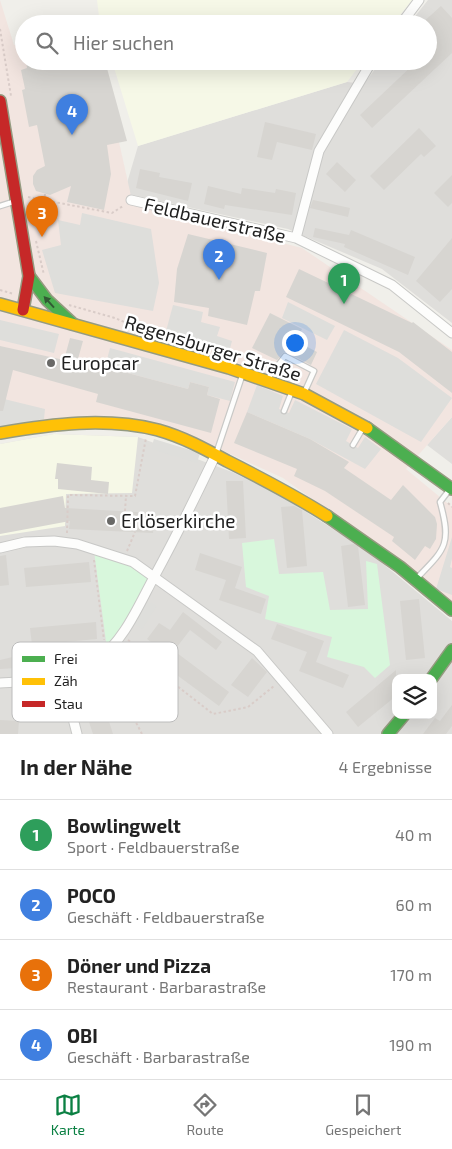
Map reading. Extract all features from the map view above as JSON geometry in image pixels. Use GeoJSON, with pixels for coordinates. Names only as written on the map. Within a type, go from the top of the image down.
{"type":"FeatureCollection","features":[{"type":"Feature","properties":{"kind":"street"},"geometry":{"type":"LineString","coordinates":[[407,15],[419,0]]}},
{"type":"Feature","properties":{"kind":"street"},"geometry":{"type":"LineString","coordinates":[[296,238],[319,151],[367,70]]}},
{"type":"Feature","properties":{"kind":"street"},"geometry":{"type":"LineString","coordinates":[[0,101],[2,131],[22,199],[29,276],[23,310]]}},
{"type":"Feature","properties":{"kind":"street","name":"Feldbauerstraße"},"geometry":{"type":"LineString","coordinates":[[131,200],[296,238],[392,285],[450,328]]}},
{"type":"Feature","properties":{"kind":"street"},"geometry":{"type":"LineString","coordinates":[[29,276],[47,300],[73,324]]}},
{"type":"Feature","properties":{"kind":"street","name":"Regensburger Straße"},"geometry":{"type":"LineString","coordinates":[[0,304],[243,372],[304,394],[364,426],[451,488]]}},
{"type":"Feature","properties":{"kind":"street"},"geometry":{"type":"LineString","coordinates":[[0,433],[81,423],[117,423],[163,432],[216,454],[283,488],[374,548],[452,610]]}},
{"type":"Feature","properties":{"kind":"street"},"geometry":{"type":"LineString","coordinates":[[114,642],[185,521],[216,454]]}},
{"type":"Feature","properties":{"kind":"street"},"geometry":{"type":"LineString","coordinates":[[0,548],[26,542],[66,542],[124,559],[154,576],[257,651],[328,734]]}},
{"type":"Feature","properties":{"kind":"street"},"geometry":{"type":"LineString","coordinates":[[435,674],[452,650]]}},
{"type":"Feature","properties":{"kind":"street"},"geometry":{"type":"LineString","coordinates":[[388,734],[401,719]]}},
{"type":"Feature","properties":{"kind":"lane"},"geometry":{"type":"LineString","coordinates":[[0,205],[22,199]]}},
{"type":"Feature","properties":{"kind":"lane"},"geometry":{"type":"LineString","coordinates":[[267,380],[285,356],[314,371],[304,394]]}},
{"type":"Feature","properties":{"kind":"lane"},"geometry":{"type":"LineString","coordinates":[[216,454],[243,372]]}},
{"type":"Feature","properties":{"kind":"lane"},"geometry":{"type":"LineString","coordinates":[[284,411],[292,390]]}},
{"type":"Feature","properties":{"kind":"lane"},"geometry":{"type":"LineString","coordinates":[[353,445],[364,426]]}},
{"type":"Feature","properties":{"kind":"lane"},"geometry":{"type":"LineString","coordinates":[[415,580],[443,551],[449,539],[448,523],[440,502],[451,488]]}},
{"type":"Feature","properties":{"kind":"path"},"geometry":{"type":"LineString","coordinates":[[43,211],[45,194]]}},
{"type":"Feature","properties":{"kind":"path"},"geometry":{"type":"LineString","coordinates":[[22,199],[44,200],[112,213],[131,200]]}},
{"type":"Feature","properties":{"kind":"path"},"geometry":{"type":"LineString","coordinates":[[0,290],[26,297]]}},
{"type":"Feature","properties":{"kind":"path"},"geometry":{"type":"LineString","coordinates":[[66,542],[68,495],[135,496],[144,446]]}},
{"type":"Feature","properties":{"kind":"path"},"geometry":{"type":"LineString","coordinates":[[125,511],[126,496]]}},
{"type":"Feature","properties":{"kind":"path"},"geometry":{"type":"LineString","coordinates":[[124,559],[135,532]]}},
{"type":"Feature","properties":{"kind":"path"},"geometry":{"type":"LineString","coordinates":[[92,549],[105,642]]}},
{"type":"Feature","properties":{"kind":"path"},"geometry":{"type":"LineString","coordinates":[[120,634],[131,642]]}},
{"type":"Feature","properties":{"kind":"path"},"geometry":{"type":"LineString","coordinates":[[178,687],[213,714],[248,707],[282,680]]}},
{"type":"Feature","properties":{"kind":"path"},"geometry":{"type":"LineString","coordinates":[[136,722],[142,734]]}},
{"type":"Feature","properties":{"kind":"shaded area"},"geometry":{"type":"Polygon","coordinates":[[[0,0],[15,45],[15,70],[103,70],[133,205],[302,248],[452,350],[452,417],[406,469],[452,507],[452,604],[436,589],[283,478],[180,431],[142,420],[105,417],[0,428],[0,0]]]}},
{"type":"Feature","properties":{"kind":"shaded area"},"geometry":{"type":"Polygon","coordinates":[[[97,0],[412,0],[400,15],[99,15],[97,0]]]}},
{"type":"Feature","properties":{"kind":"shaded area"},"geometry":{"type":"Polygon","coordinates":[[[428,0],[452,0],[452,323],[382,269],[288,229],[124,193],[138,146],[347,82],[364,84],[374,70],[437,70],[437,15],[416,15],[428,0]]]}},
{"type":"Feature","properties":{"kind":"shaded area"},"geometry":{"type":"Polygon","coordinates":[[[115,70],[356,70],[347,82],[138,146],[115,70]]]}},
{"type":"Feature","properties":{"kind":"shaded area"},"geometry":{"type":"Polygon","coordinates":[[[82,213],[151,229],[159,283],[153,311],[55,293],[42,250],[61,245],[58,220],[80,225],[82,213]]]}},
{"type":"Feature","properties":{"kind":"shaded area"},"geometry":{"type":"Polygon","coordinates":[[[288,302],[335,326],[327,340],[282,318],[288,302]]]}},
{"type":"Feature","properties":{"kind":"shaded area"},"geometry":{"type":"Polygon","coordinates":[[[173,305],[203,312],[201,322],[220,327],[217,336],[232,341],[229,352],[165,335],[173,305]]]}},
{"type":"Feature","properties":{"kind":"shaded area"},"geometry":{"type":"Polygon","coordinates":[[[0,320],[59,334],[54,353],[0,340],[0,320]]]}},
{"type":"Feature","properties":{"kind":"shaded area"},"geometry":{"type":"Polygon","coordinates":[[[344,330],[398,358],[452,398],[421,442],[316,384],[344,330]]]}},
{"type":"Feature","properties":{"kind":"shaded area"},"geometry":{"type":"Polygon","coordinates":[[[110,348],[235,382],[230,401],[207,395],[209,387],[190,382],[188,389],[105,367],[110,348]]]}},
{"type":"Feature","properties":{"kind":"shaded area"},"geometry":{"type":"Polygon","coordinates":[[[257,385],[283,396],[279,409],[289,413],[295,400],[352,429],[346,441],[358,448],[365,437],[381,449],[365,469],[310,439],[247,412],[257,385]]]}},
{"type":"Feature","properties":{"kind":"shaded area"},"geometry":{"type":"Polygon","coordinates":[[[0,398],[45,409],[44,419],[0,427],[0,398]]]}},
{"type":"Feature","properties":{"kind":"shaded area"},"geometry":{"type":"Polygon","coordinates":[[[452,417],[452,464],[427,445],[452,417]]]}},
{"type":"Feature","properties":{"kind":"shaded area"},"geometry":{"type":"Polygon","coordinates":[[[54,434],[138,437],[232,472],[278,494],[369,552],[452,621],[452,734],[0,734],[0,444],[54,434]]]}},
{"type":"Feature","properties":{"kind":"shaded area"},"geometry":{"type":"Polygon","coordinates":[[[54,434],[138,437],[132,493],[66,494],[65,526],[0,536],[0,444],[54,434]]]}},
{"type":"Feature","properties":{"kind":"shaded area"},"geometry":{"type":"Polygon","coordinates":[[[154,439],[200,453],[197,463],[151,449],[154,439]]]}},
{"type":"Feature","properties":{"kind":"shaded area"},"geometry":{"type":"Polygon","coordinates":[[[452,537],[450,567],[452,568],[452,595],[436,589],[452,537]]]}},
{"type":"Feature","properties":{"kind":"shaded area"},"geometry":{"type":"Polygon","coordinates":[[[148,601],[157,606],[142,629],[134,624],[148,601]]]}},
{"type":"Feature","properties":{"kind":"shaded area"},"geometry":{"type":"Polygon","coordinates":[[[8,668],[12,668],[12,677],[9,677],[8,668]]]}},
{"type":"Feature","properties":{"kind":"green space"},"geometry":{"type":"Polygon","coordinates":[[[274,539],[279,574],[323,572],[330,610],[368,609],[366,561],[377,564],[390,665],[375,678],[364,667],[327,657],[332,637],[265,619],[269,596],[246,587],[242,543],[274,539]]]}},
{"type":"Feature","properties":{"kind":"green space"},"geometry":{"type":"Polygon","coordinates":[[[94,551],[133,564],[152,577],[111,642],[106,642],[94,551]]]}},
{"type":"Feature","properties":{"kind":"building"},"geometry":{"type":"Polygon","coordinates":[[[441,6],[452,18],[452,53],[437,67],[437,15],[431,15],[441,6]]]}},
{"type":"Feature","properties":{"kind":"building"},"geometry":{"type":"Polygon","coordinates":[[[21,70],[107,70],[127,141],[107,145],[111,174],[104,210],[67,202],[71,186],[50,195],[36,191],[33,184],[33,176],[37,170],[45,166],[37,125],[29,127],[22,90],[25,89],[21,70]]]}},
{"type":"Feature","properties":{"kind":"building"},"geometry":{"type":"Polygon","coordinates":[[[408,70],[434,70],[372,128],[360,115],[408,70]]]}},
{"type":"Feature","properties":{"kind":"building"},"geometry":{"type":"Polygon","coordinates":[[[265,122],[316,134],[312,150],[277,142],[272,160],[257,157],[265,122]]]}},
{"type":"Feature","properties":{"kind":"building"},"geometry":{"type":"Polygon","coordinates":[[[419,128],[436,146],[424,157],[421,154],[384,190],[370,176],[419,128]]]}},
{"type":"Feature","properties":{"kind":"building"},"geometry":{"type":"Polygon","coordinates":[[[337,162],[356,180],[345,192],[326,174],[337,162]]]}},
{"type":"Feature","properties":{"kind":"building"},"geometry":{"type":"Polygon","coordinates":[[[140,169],[160,173],[159,177],[192,183],[188,201],[136,188],[140,169]]]}},
{"type":"Feature","properties":{"kind":"building"},"geometry":{"type":"Polygon","coordinates":[[[452,175],[452,203],[448,207],[434,193],[452,175]]]}},
{"type":"Feature","properties":{"kind":"building"},"geometry":{"type":"Polygon","coordinates":[[[208,186],[241,194],[242,188],[275,193],[276,189],[296,193],[292,215],[225,205],[224,209],[204,204],[208,186]]]}},
{"type":"Feature","properties":{"kind":"building"},"geometry":{"type":"Polygon","coordinates":[[[313,200],[350,208],[348,217],[310,208],[313,200]]]}},
{"type":"Feature","properties":{"kind":"building"},"geometry":{"type":"Polygon","coordinates":[[[315,228],[349,235],[351,230],[415,257],[408,275],[344,247],[345,244],[313,237],[315,228]]]}},
{"type":"Feature","properties":{"kind":"building"},"geometry":{"type":"Polygon","coordinates":[[[188,234],[267,253],[260,291],[255,291],[247,325],[208,316],[209,308],[174,302],[177,269],[188,234]]]}},
{"type":"Feature","properties":{"kind":"building"},"geometry":{"type":"Polygon","coordinates":[[[452,238],[452,289],[440,302],[416,281],[452,238]]]}},
{"type":"Feature","properties":{"kind":"building"},"geometry":{"type":"Polygon","coordinates":[[[299,269],[413,322],[452,352],[452,393],[399,352],[286,297],[299,269]]]}},
{"type":"Feature","properties":{"kind":"building"},"geometry":{"type":"Polygon","coordinates":[[[270,313],[302,329],[296,341],[317,352],[311,365],[286,352],[277,360],[252,348],[270,313]]]}},
{"type":"Feature","properties":{"kind":"building"},"geometry":{"type":"Polygon","coordinates":[[[70,338],[83,341],[76,366],[104,373],[105,367],[188,389],[190,382],[209,387],[207,395],[220,399],[211,433],[96,402],[98,394],[13,370],[3,411],[0,411],[0,346],[64,360],[70,338]]]}},
{"type":"Feature","properties":{"kind":"building"},"geometry":{"type":"Polygon","coordinates":[[[247,412],[310,439],[349,462],[344,468],[391,500],[403,485],[435,517],[437,524],[436,539],[430,549],[425,546],[415,560],[392,541],[394,537],[325,491],[294,476],[297,469],[234,443],[247,412]]]}},
{"type":"Feature","properties":{"kind":"building"},"geometry":{"type":"Polygon","coordinates":[[[57,463],[92,467],[91,480],[109,482],[108,494],[58,489],[58,479],[55,479],[57,463]]]}},
{"type":"Feature","properties":{"kind":"building"},"geometry":{"type":"Polygon","coordinates":[[[226,481],[243,481],[246,538],[229,539],[226,481]]]}},
{"type":"Feature","properties":{"kind":"building"},"geometry":{"type":"Polygon","coordinates":[[[63,496],[65,508],[154,513],[153,533],[69,529],[70,521],[0,534],[0,508],[63,496]]]}},
{"type":"Feature","properties":{"kind":"building"},"geometry":{"type":"Polygon","coordinates":[[[294,506],[302,510],[307,566],[287,568],[281,507],[294,506]]]}},
{"type":"Feature","properties":{"kind":"building"},"geometry":{"type":"Polygon","coordinates":[[[354,544],[358,546],[365,605],[348,607],[341,546],[354,544]]]}},
{"type":"Feature","properties":{"kind":"building"},"geometry":{"type":"Polygon","coordinates":[[[200,553],[242,567],[235,588],[266,599],[261,614],[219,600],[226,580],[195,570],[200,553]]]}},
{"type":"Feature","properties":{"kind":"building"},"geometry":{"type":"Polygon","coordinates":[[[6,555],[9,585],[0,586],[0,556],[6,555]]]}},
{"type":"Feature","properties":{"kind":"building"},"geometry":{"type":"Polygon","coordinates":[[[89,562],[91,582],[26,587],[24,568],[89,562]]]}},
{"type":"Feature","properties":{"kind":"building"},"geometry":{"type":"Polygon","coordinates":[[[419,599],[425,658],[406,660],[400,601],[419,599]]]}},
{"type":"Feature","properties":{"kind":"building"},"geometry":{"type":"Polygon","coordinates":[[[183,612],[222,642],[216,650],[190,630],[178,646],[178,642],[151,642],[147,639],[159,623],[170,630],[183,612]]]}},
{"type":"Feature","properties":{"kind":"building"},"geometry":{"type":"Polygon","coordinates":[[[96,622],[97,639],[64,642],[32,642],[30,628],[96,622]]]}},
{"type":"Feature","properties":{"kind":"building"},"geometry":{"type":"Polygon","coordinates":[[[277,624],[324,641],[316,662],[349,675],[343,688],[299,671],[307,652],[271,639],[277,624]]]}},
{"type":"Feature","properties":{"kind":"building"},"geometry":{"type":"Polygon","coordinates":[[[178,654],[229,692],[219,706],[178,676],[178,654]]]}},
{"type":"Feature","properties":{"kind":"building"},"geometry":{"type":"Polygon","coordinates":[[[12,657],[12,668],[0,669],[0,660],[12,657]]]}},
{"type":"Feature","properties":{"kind":"building"},"geometry":{"type":"Polygon","coordinates":[[[252,658],[267,672],[248,697],[231,685],[252,658]]]}},
{"type":"Feature","properties":{"kind":"building"},"geometry":{"type":"Polygon","coordinates":[[[396,670],[396,674],[392,674],[392,699],[358,727],[346,712],[396,670]]]}},
{"type":"Feature","properties":{"kind":"building"},"geometry":{"type":"Polygon","coordinates":[[[452,705],[452,726],[446,734],[423,734],[434,719],[440,721],[452,705]]]}},
{"type":"Feature","properties":{"kind":"building"},"geometry":{"type":"Polygon","coordinates":[[[0,720],[19,722],[18,734],[0,734],[0,720]]]}},
{"type":"Feature","properties":{"kind":"building"},"geometry":{"type":"Polygon","coordinates":[[[89,722],[109,722],[113,734],[93,734],[89,722]]]}},
{"type":"Feature","properties":{"kind":"traffic: fast"},"geometry":{"type":"LineString","coordinates":[[29,276],[47,300],[73,324]]}},
{"type":"Feature","properties":{"kind":"traffic: fast"},"geometry":{"type":"LineString","coordinates":[[367,428],[452,489]]}},
{"type":"Feature","properties":{"kind":"traffic: fast"},"geometry":{"type":"LineString","coordinates":[[327,516],[400,567],[452,610]]}},
{"type":"Feature","properties":{"kind":"traffic: fast"},"geometry":{"type":"LineString","coordinates":[[435,674],[452,650]]}},
{"type":"Feature","properties":{"kind":"traffic: fast"},"geometry":{"type":"LineString","coordinates":[[388,734],[401,719]]}},
{"type":"Feature","properties":{"kind":"traffic: slow"},"geometry":{"type":"LineString","coordinates":[[0,304],[229,368],[304,394],[367,428]]}},
{"type":"Feature","properties":{"kind":"traffic: slow"},"geometry":{"type":"LineString","coordinates":[[0,433],[79,423],[119,424],[158,430],[202,448],[278,487],[327,516]]}},
{"type":"Feature","properties":{"kind":"traffic: jam"},"geometry":{"type":"LineString","coordinates":[[0,101],[29,276],[23,310]]}},
{"type":"Feature","properties":{"kind":"place","name":"OBI"},"geometry":{"type":"Point","coordinates":[72,135]}},
{"type":"Feature","properties":{"kind":"place","name":"Döner und Pizza"},"geometry":{"type":"Point","coordinates":[42,237]}},
{"type":"Feature","properties":{"kind":"place","name":"POCO"},"geometry":{"type":"Point","coordinates":[219,280]}},
{"type":"Feature","properties":{"kind":"place","name":"Bowlingwelt"},"geometry":{"type":"Point","coordinates":[344,304]}},
{"type":"Feature","properties":{"kind":"place","name":"Europcar"},"geometry":{"type":"Point","coordinates":[51,363]}},
{"type":"Feature","properties":{"kind":"place","name":"Erlöserkirche"},"geometry":{"type":"Point","coordinates":[111,521]}}]}
